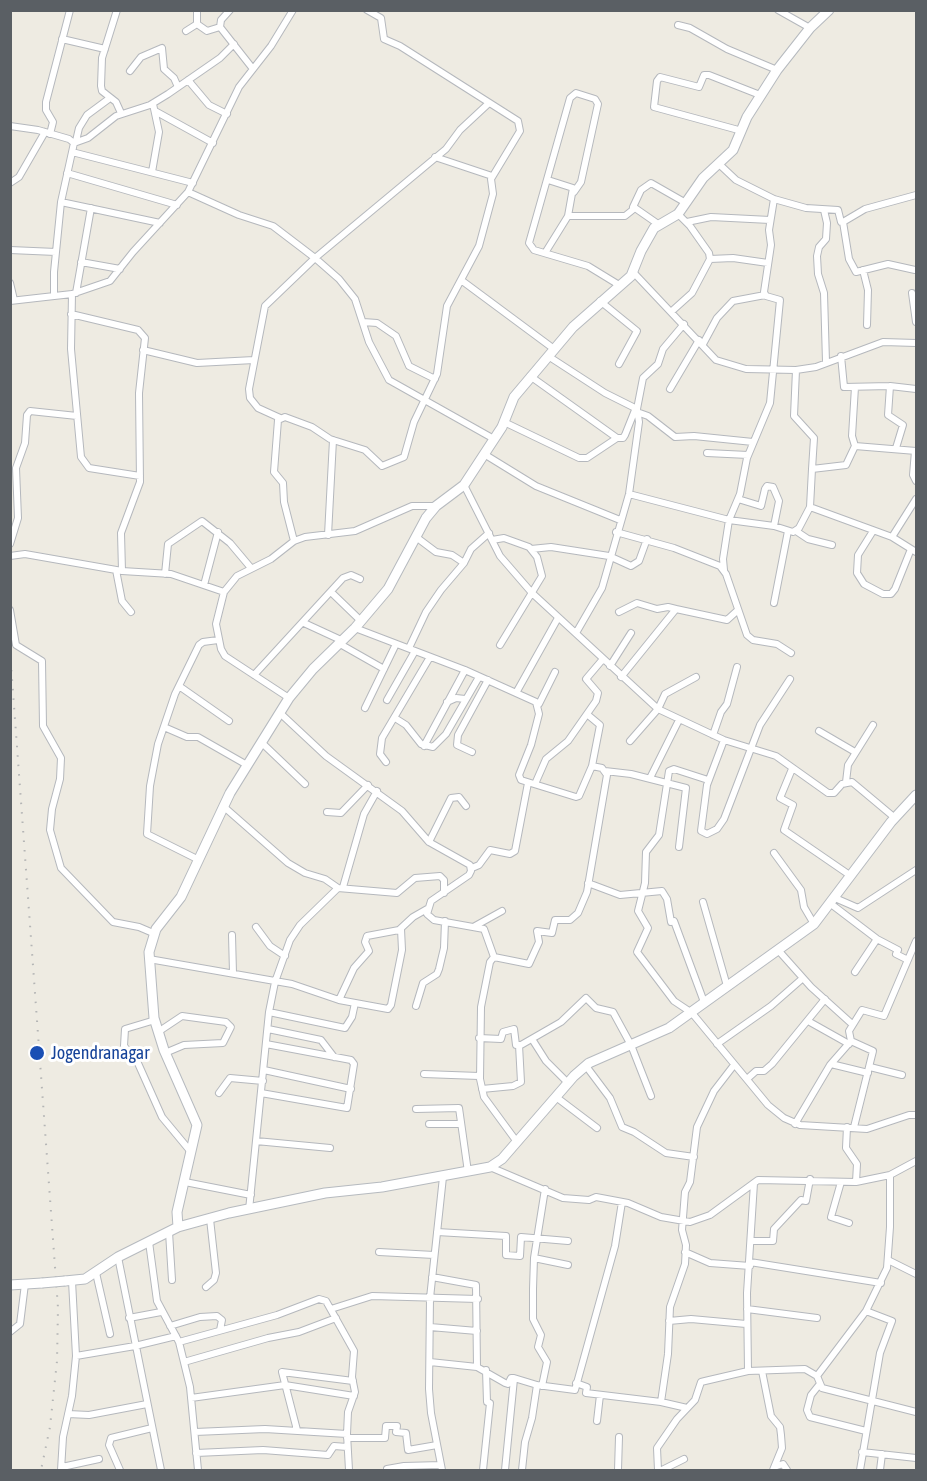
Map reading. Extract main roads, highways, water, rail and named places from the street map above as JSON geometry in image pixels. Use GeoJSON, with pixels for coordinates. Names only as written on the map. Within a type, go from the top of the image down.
{"type":"FeatureCollection","features":[{"type":"Feature","properties":{"kind":"railway"},"geometry":{"type":"LineString","coordinates":[[10,651],[58,1308],[57,1361],[50,1427],[41,1470]]}},
{"type":"Feature","properties":{"kind":"place","name":"Jogendranagar"},"geometry":{"type":"Point","coordinates":[37,1053]}}]}
